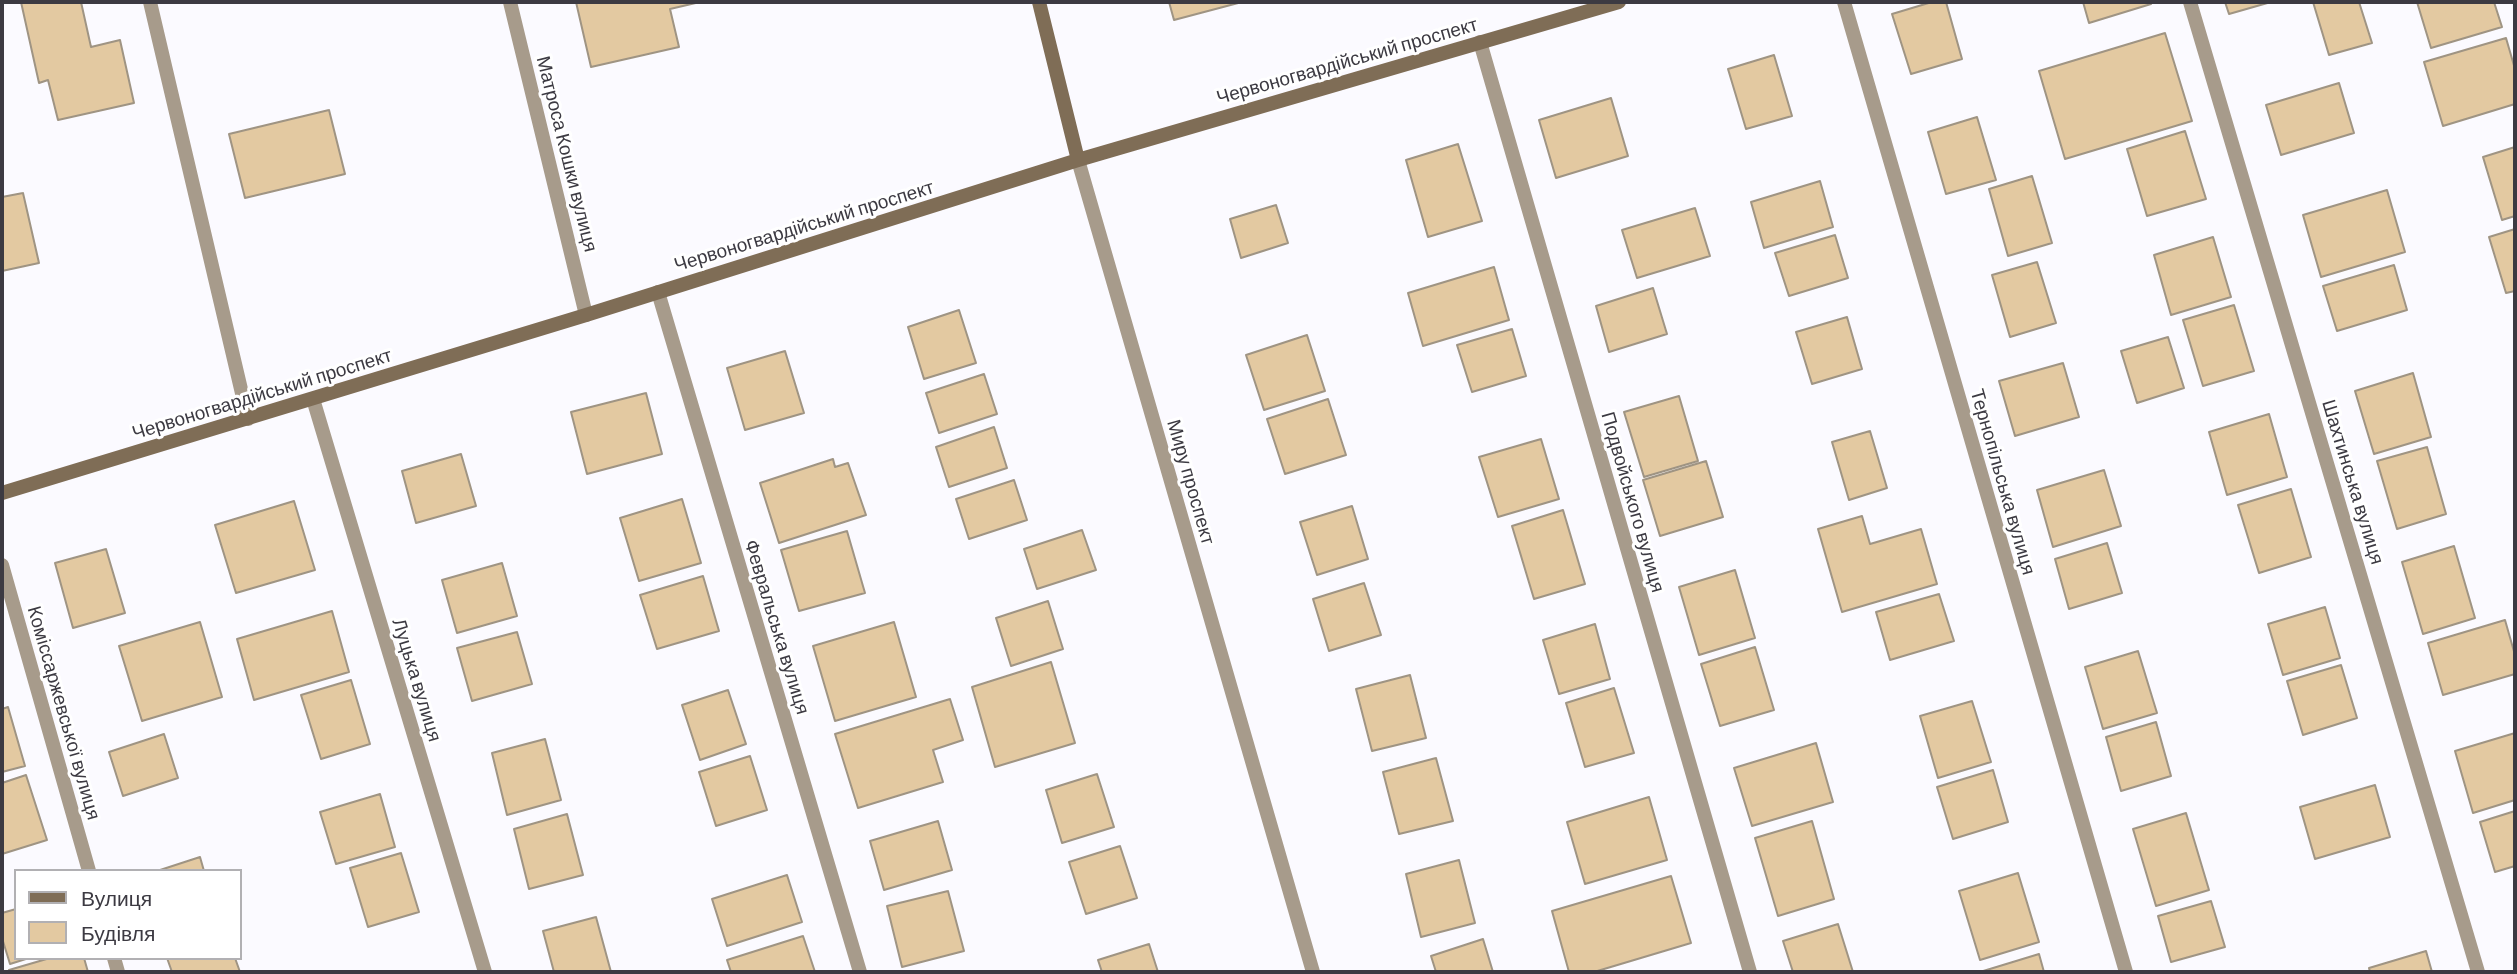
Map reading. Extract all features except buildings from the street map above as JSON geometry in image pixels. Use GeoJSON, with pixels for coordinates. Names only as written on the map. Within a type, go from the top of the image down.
{"type":"FeatureCollection","features":[{"type":"Feature","properties":{"kind":"main road","name":"Миру проспект"},"geometry":{"type":"LineString","coordinates":[[1039,2],[1078,160]]}},
{"type":"Feature","properties":{"kind":"main road","name":"Червоногвардійський проспект"},"geometry":{"type":"LineString","coordinates":[[2,493],[586,315],[1078,160],[1619,2]]}},
{"type":"Feature","properties":{"kind":"street"},"geometry":{"type":"LineString","coordinates":[[150,2],[248,419]]}},
{"type":"Feature","properties":{"kind":"street","name":"Матроса Кошки вулиця"},"geometry":{"type":"LineString","coordinates":[[510,2],[586,315]]}},
{"type":"Feature","properties":{"kind":"street","name":"Тернопільська вулиця"},"geometry":{"type":"LineString","coordinates":[[1844,2],[2126,972]]}},
{"type":"Feature","properties":{"kind":"street","name":"Шахтинська вулиця"},"geometry":{"type":"LineString","coordinates":[[2190,2],[2478,972]]}},
{"type":"Feature","properties":{"kind":"street","name":"Подвойського вулиця"},"geometry":{"type":"LineString","coordinates":[[1480,42],[1750,972]]}},
{"type":"Feature","properties":{"kind":"street","name":"Миру проспект"},"geometry":{"type":"LineString","coordinates":[[1078,160],[1313,972]]}},
{"type":"Feature","properties":{"kind":"street","name":"Февральська вулиця"},"geometry":{"type":"LineString","coordinates":[[657,292],[860,972]]}},
{"type":"Feature","properties":{"kind":"street","name":"Луцька вулиця"},"geometry":{"type":"LineString","coordinates":[[313,399],[485,972]]}},
{"type":"Feature","properties":{"kind":"street","name":"Коміссаржевської вулиця"},"geometry":{"type":"LineString","coordinates":[[2,565],[88,869]]}}]}
